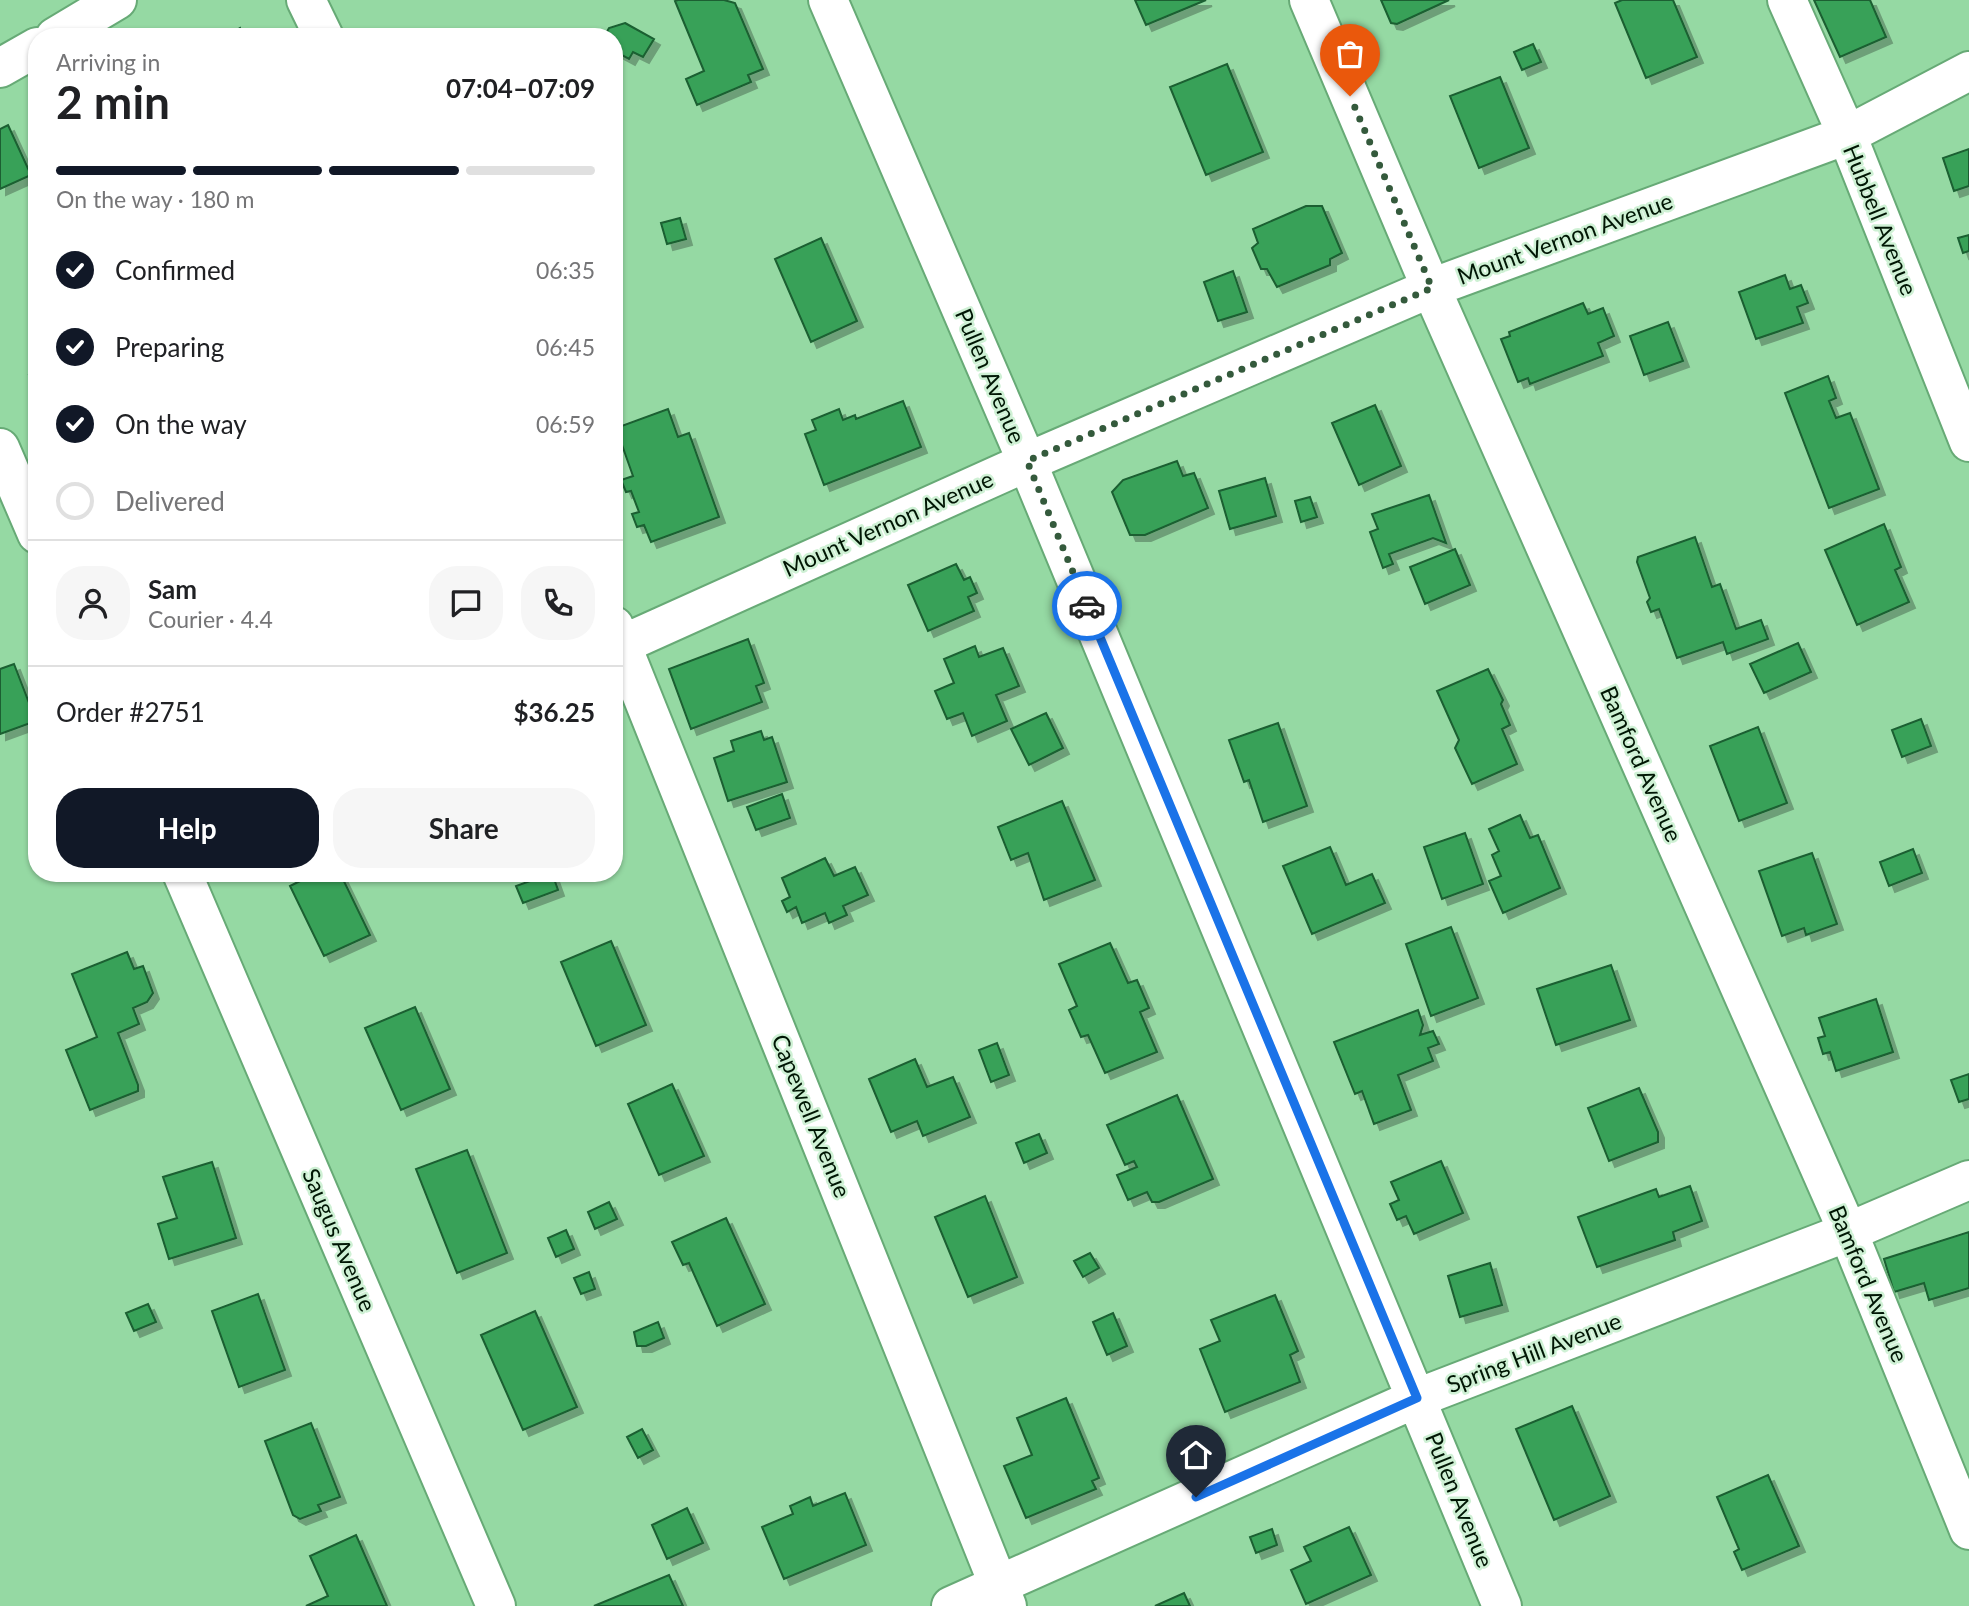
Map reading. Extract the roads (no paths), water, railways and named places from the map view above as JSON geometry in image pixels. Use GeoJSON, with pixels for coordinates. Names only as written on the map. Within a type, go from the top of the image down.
{"type":"FeatureCollection","features":[{"type":"Feature","properties":{"kind":"street"},"geometry":{"type":"LineString","coordinates":[[70,28],[117,0]]}},
{"type":"Feature","properties":{"kind":"street"},"geometry":{"type":"LineString","coordinates":[[306,0],[320,28]]}},
{"type":"Feature","properties":{"kind":"street","name":"Pullen Avenue"},"geometry":{"type":"LineString","coordinates":[[828,0],[1027,461],[1502,1606]]}},
{"type":"Feature","properties":{"kind":"street","name":"Bamford Avenue"},"geometry":{"type":"LineString","coordinates":[[1309,0],[1432,288],[1847,1232],[1969,1530]]}},
{"type":"Feature","properties":{"kind":"street","name":"Hubbell Avenue"},"geometry":{"type":"LineString","coordinates":[[1787,0],[1846,135],[1969,442]]}},
{"type":"Feature","properties":{"kind":"street"},"geometry":{"type":"LineString","coordinates":[[0,68],[28,52]]}},
{"type":"Feature","properties":{"kind":"street","name":"Mount Vernon Avenue"},"geometry":{"type":"LineString","coordinates":[[623,633],[1432,288],[1846,135],[1969,71]]}},
{"type":"Feature","properties":{"kind":"street"},"geometry":{"type":"LineString","coordinates":[[0,448],[28,513]]}},
{"type":"Feature","properties":{"kind":"street","name":"Capewell Avenue"},"geometry":{"type":"LineString","coordinates":[[623,645],[1003,1595]]}},
{"type":"Feature","properties":{"kind":"street","name":"Saugus Avenue"},"geometry":{"type":"LineString","coordinates":[[186,882],[496,1606]]}},
{"type":"Feature","properties":{"kind":"street","name":"Spring Hill Avenue"},"geometry":{"type":"LineString","coordinates":[[951,1606],[1003,1595],[1417,1398],[1847,1232],[1969,1180]]}}]}
